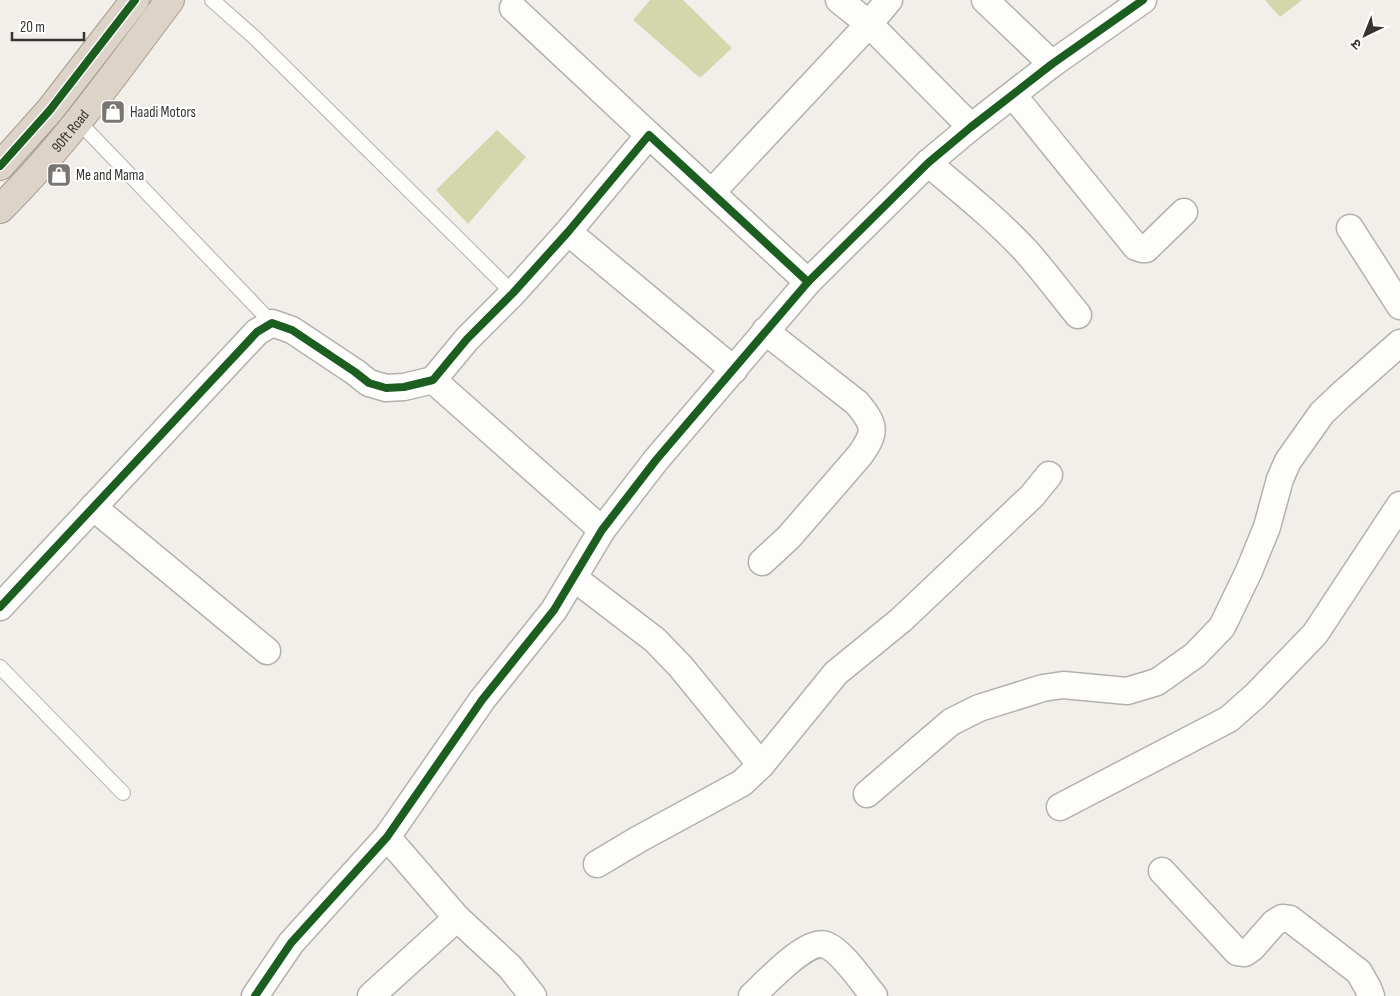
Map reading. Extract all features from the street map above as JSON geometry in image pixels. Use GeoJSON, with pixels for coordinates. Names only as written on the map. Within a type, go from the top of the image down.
{"type":"FeatureCollection","features":[{"type":"Feature","properties":{"kind":"highway"},"geometry":{"type":"LineString","coordinates":[[0,166],[50,110],[135,0]]}},
{"type":"Feature","properties":{"kind":"highway","name":"90ft Road"},"geometry":{"type":"LineString","coordinates":[[0,209],[60,144],[170,0]]}},
{"type":"Feature","properties":{"kind":"street"},"geometry":{"type":"LineString","coordinates":[[839,0],[869,24],[971,127]]}},
{"type":"Feature","properties":{"kind":"street"},"geometry":{"type":"LineString","coordinates":[[712,192],[869,24],[889,0]]}},
{"type":"Feature","properties":{"kind":"street"},"geometry":{"type":"LineString","coordinates":[[985,0],[1052,64]]}},
{"type":"Feature","properties":{"kind":"street"},"geometry":{"type":"LineString","coordinates":[[255,996],[291,943],[387,838],[482,700],[554,610],[602,530],[656,460],[808,282],[928,163],[1052,64],[1143,0]]}},
{"type":"Feature","properties":{"kind":"street"},"geometry":{"type":"LineString","coordinates":[[513,8],[808,282]]}},
{"type":"Feature","properties":{"kind":"street"},"geometry":{"type":"LineString","coordinates":[[1013,95],[1136,247],[1146,249],[1184,212]]}},
{"type":"Feature","properties":{"kind":"street"},"geometry":{"type":"LineString","coordinates":[[0,607],[257,332],[272,323],[292,330],[355,372],[368,383],[386,388],[404,387],[433,380],[467,339],[513,294],[568,232],[649,135]]}},
{"type":"Feature","properties":{"kind":"street"},"geometry":{"type":"LineString","coordinates":[[928,163],[986,212],[1025,250],[1078,314]]}},
{"type":"Feature","properties":{"kind":"street"},"geometry":{"type":"LineString","coordinates":[[1350,228],[1400,306]]}},
{"type":"Feature","properties":{"kind":"street"},"geometry":{"type":"LineString","coordinates":[[568,232],[734,370]]}},
{"type":"Feature","properties":{"kind":"street"},"geometry":{"type":"LineString","coordinates":[[762,562],[788,537],[860,455],[872,434],[872,425],[867,415],[857,403],[765,331]]}},
{"type":"Feature","properties":{"kind":"street"},"geometry":{"type":"LineString","coordinates":[[867,794],[951,722],[979,708],[1043,688],[1064,685],[1127,691],[1157,682],[1195,655],[1222,627],[1249,571],[1267,528],[1280,479],[1288,461],[1322,414],[1400,343]]}},
{"type":"Feature","properties":{"kind":"street"},"geometry":{"type":"LineString","coordinates":[[433,380],[602,530]]}},
{"type":"Feature","properties":{"kind":"street"},"geometry":{"type":"LineString","coordinates":[[597,864],[742,783],[761,765],[836,672],[900,620],[1032,496],[1048,475]]}},
{"type":"Feature","properties":{"kind":"street"},"geometry":{"type":"LineString","coordinates":[[1060,808],[1229,719],[1256,695],[1315,634],[1400,505]]}},
{"type":"Feature","properties":{"kind":"street"},"geometry":{"type":"LineString","coordinates":[[93,507],[267,651]]}},
{"type":"Feature","properties":{"kind":"street"},"geometry":{"type":"LineString","coordinates":[[574,578],[655,640],[681,667],[761,765]]}},
{"type":"Feature","properties":{"kind":"street"},"geometry":{"type":"LineString","coordinates":[[387,838],[457,918],[510,967],[533,996]]}},
{"type":"Feature","properties":{"kind":"street"},"geometry":{"type":"LineString","coordinates":[[1162,871],[1237,952],[1245,953],[1252,948],[1274,923],[1282,918],[1290,919],[1359,972],[1371,996]]}},
{"type":"Feature","properties":{"kind":"street"},"geometry":{"type":"LineString","coordinates":[[371,996],[457,918]]}},
{"type":"Feature","properties":{"kind":"street"},"geometry":{"type":"LineString","coordinates":[[752,996],[794,957],[817,944],[827,945],[841,955],[874,996]]}},
{"type":"Feature","properties":{"kind":"lane"},"geometry":{"type":"LineString","coordinates":[[212,0],[254,37],[513,294]]}},
{"type":"Feature","properties":{"kind":"lane"},"geometry":{"type":"LineString","coordinates":[[78,121],[272,323]]}},
{"type":"Feature","properties":{"kind":"lane"},"geometry":{"type":"LineString","coordinates":[[0,667],[123,794]]}},
{"type":"Feature","properties":{"kind":"green space"},"geometry":{"type":"Polygon","coordinates":[[[650,0],[683,0],[732,48],[700,78],[633,20],[650,0]]]}},
{"type":"Feature","properties":{"kind":"green space"},"geometry":{"type":"Polygon","coordinates":[[[1265,0],[1302,0],[1280,17],[1265,0]]]}},
{"type":"Feature","properties":{"kind":"green space"},"geometry":{"type":"Polygon","coordinates":[[[497,130],[526,157],[468,224],[436,190],[497,130]]]}},
{"type":"Feature","properties":{"kind":"cycle path"},"geometry":{"type":"LineString","coordinates":[[0,166],[50,110],[135,0]]}},
{"type":"Feature","properties":{"kind":"cycle path"},"geometry":{"type":"LineString","coordinates":[[255,996],[291,943],[387,837],[482,700],[554,610],[602,530],[656,460],[808,282],[928,163],[1052,64],[1143,0]]}},
{"type":"Feature","properties":{"kind":"cycle path"},"geometry":{"type":"LineString","coordinates":[[0,607],[257,332],[272,323],[292,330],[369,383],[386,388],[404,387],[433,380],[467,339],[513,293],[568,232],[649,135],[808,282]]}},
{"type":"Feature","properties":{"kind":"place","name":"Haadi Motors"},"geometry":{"type":"Point","coordinates":[113,112]}},
{"type":"Feature","properties":{"kind":"place","name":"Me and Mama"},"geometry":{"type":"Point","coordinates":[59,175]}}]}
